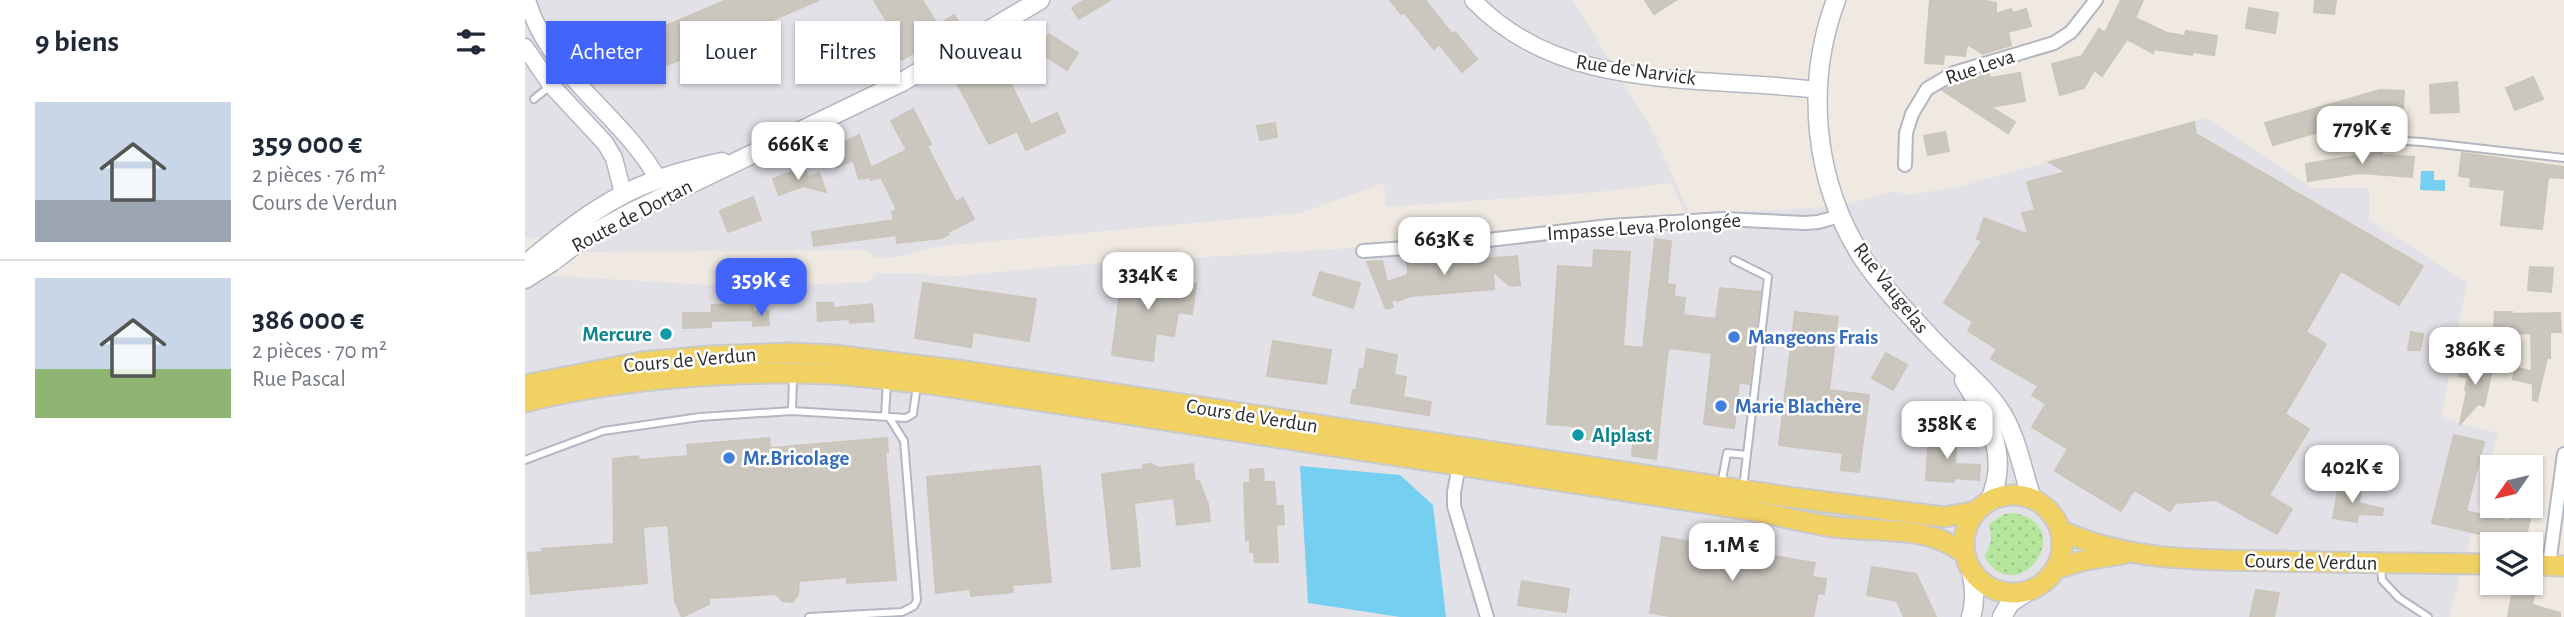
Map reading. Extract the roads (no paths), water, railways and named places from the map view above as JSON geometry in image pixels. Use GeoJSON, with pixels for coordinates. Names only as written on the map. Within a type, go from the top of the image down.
{"type":"FeatureCollection","features":[{"type":"Feature","properties":{"kind":"main road","name":"Route de Dortan"},"geometry":{"type":"LineString","coordinates":[[525,279],[581,240],[634,211],[902,82],[1041,0]]}},
{"type":"Feature","properties":{"kind":"main road","name":"Rue Vaugelas"},"geometry":{"type":"LineString","coordinates":[[1836,0],[1822,45],[1818,90],[1819,134],[1840,216],[1878,279],[1955,365],[1986,392],[2001,412],[2013,439],[2032,499]]}},
{"type":"Feature","properties":{"kind":"main road","name":"Route de Dortan"},"geometry":{"type":"LineString","coordinates":[[525,265],[583,219],[623,193],[679,171],[742,158]]}},
{"type":"Feature","properties":{"kind":"main road"},"geometry":{"type":"LineString","coordinates":[[581,240],[597,219],[645,193],[658,179]]}},
{"type":"Feature","properties":{"kind":"main road","name":"Cours de Verdun"},"geometry":{"type":"LineString","coordinates":[[525,385],[642,362],[722,355],[834,355],[972,372],[1721,487],[1944,517],[1983,506]]}},
{"type":"Feature","properties":{"kind":"main road"},"geometry":{"type":"LineString","coordinates":[[793,374],[797,368],[810,363],[913,373],[948,369]]}},
{"type":"Feature","properties":{"kind":"main road","name":"Rue Vaugelas"},"geometry":{"type":"LineString","coordinates":[[1955,365],[1984,414],[1995,440],[1999,469],[1996,487],[1983,506]]}},
{"type":"Feature","properties":{"kind":"main road"},"geometry":{"type":"LineString","coordinates":[[923,384],[964,378],[972,372]]}},
{"type":"Feature","properties":{"kind":"main road","name":"Cours de Verdun"},"geometry":{"type":"LineString","coordinates":[[525,402],[650,382],[793,374],[831,374],[887,380],[1032,399],[1749,510],[1833,527],[1893,530],[1939,538],[1954,544],[1968,561]]}},
{"type":"Feature","properties":{"kind":"main road"},"geometry":{"type":"LineString","coordinates":[[1032,399],[1046,393],[1083,397],[1117,395]]}},
{"type":"Feature","properties":{"kind":"main road"},"geometry":{"type":"LineString","coordinates":[[1971,617],[1974,588],[1964,538],[1969,523],[1983,506],[2002,496],[2017,495],[2032,499],[2046,508],[2056,520],[2062,551],[2056,569],[2043,583],[2010,603],[2002,617]]}},
{"type":"Feature","properties":{"kind":"main road","name":"Cours de Verdun"},"geometry":{"type":"LineString","coordinates":[[2060,530],[2085,541],[2130,553],[2204,560],[2480,564]]}},
{"type":"Feature","properties":{"kind":"main road","name":"Cours de Verdun"},"geometry":{"type":"LineString","coordinates":[[2056,569],[2085,560],[2130,553]]}},
{"type":"Feature","properties":{"kind":"main road"},"geometry":{"type":"LineString","coordinates":[[1968,561],[1981,581],[1995,590],[2012,593],[2028,591]]}},
{"type":"Feature","properties":{"kind":"street"},"geometry":{"type":"LineString","coordinates":[[527,0],[530,17],[571,77],[634,141],[658,179]]}},
{"type":"Feature","properties":{"kind":"street","name":"Rue de Narvick"},"geometry":{"type":"LineString","coordinates":[[1472,0],[1487,15],[1522,40],[1556,57],[1581,65],[1637,75],[1818,90]]}},
{"type":"Feature","properties":{"kind":"street","name":"Rue Leva"},"geometry":{"type":"LineString","coordinates":[[1905,165],[1906,133],[1912,114],[1927,89],[1954,73],[2054,43],[2071,32],[2096,0]]}},
{"type":"Feature","properties":{"kind":"street"},"geometry":{"type":"LineString","coordinates":[[525,47],[551,85],[605,143],[614,158],[623,193]]}},
{"type":"Feature","properties":{"kind":"street"},"geometry":{"type":"LineString","coordinates":[[551,85],[563,82],[598,107]]}},
{"type":"Feature","properties":{"kind":"street","name":"Impasse Leva Prolongée"},"geometry":{"type":"LineString","coordinates":[[1363,251],[1436,246],[1609,226],[1724,219],[1805,223],[1840,216]]}},
{"type":"Feature","properties":{"kind":"street"},"geometry":{"type":"LineString","coordinates":[[2548,565],[2564,454]]}},
{"type":"Feature","properties":{"kind":"street"},"geometry":{"type":"LineString","coordinates":[[1459,466],[1454,506],[1487,617]]}},
{"type":"Feature","properties":{"kind":"lane"},"geometry":{"type":"LineString","coordinates":[[534,99],[551,85]]}},
{"type":"Feature","properties":{"kind":"lane"},"geometry":{"type":"LineString","coordinates":[[2374,139],[2564,158]]}},
{"type":"Feature","properties":{"kind":"lane"},"geometry":{"type":"LineString","coordinates":[[1734,260],[1768,277],[1742,490]]}},
{"type":"Feature","properties":{"kind":"lane"},"geometry":{"type":"LineString","coordinates":[[792,411],[793,374]]}},
{"type":"Feature","properties":{"kind":"lane"},"geometry":{"type":"LineString","coordinates":[[809,617],[902,612],[909,610],[917,600],[904,441],[887,416],[887,380]]}},
{"type":"Feature","properties":{"kind":"lane"},"geometry":{"type":"LineString","coordinates":[[525,460],[603,431],[701,417],[792,411],[906,418],[913,414],[923,384]]}},
{"type":"Feature","properties":{"kind":"lane"},"geometry":{"type":"LineString","coordinates":[[1721,487],[1727,453],[1748,455]]}},
{"type":"Feature","properties":{"kind":"lane"},"geometry":{"type":"LineString","coordinates":[[2381,563],[2382,580],[2399,597],[2428,617]]}},
{"type":"Feature","properties":{"kind":"water"},"geometry":{"type":"Polygon","coordinates":[[[2421,171],[2434,171],[2434,180],[2445,180],[2445,191],[2420,190],[2421,171]]]}},
{"type":"Feature","properties":{"kind":"water"},"geometry":{"type":"Polygon","coordinates":[[[1300,466],[1400,475],[1433,505],[1446,617],[1400,617],[1308,603],[1300,466]]]}},
{"type":"Feature","properties":{"kind":"place","name":"Mercure"},"geometry":{"type":"Point","coordinates":[666,334]}},
{"type":"Feature","properties":{"kind":"place","name":"Mangeons Frais"},"geometry":{"type":"Point","coordinates":[1734,337]}},
{"type":"Feature","properties":{"kind":"place","name":"Marie Blachère"},"geometry":{"type":"Point","coordinates":[1721,406]}},
{"type":"Feature","properties":{"kind":"place","name":"Alplast"},"geometry":{"type":"Point","coordinates":[1578,435]}},
{"type":"Feature","properties":{"kind":"place","name":"Mr.Bricolage"},"geometry":{"type":"Point","coordinates":[729,458]}}]}
